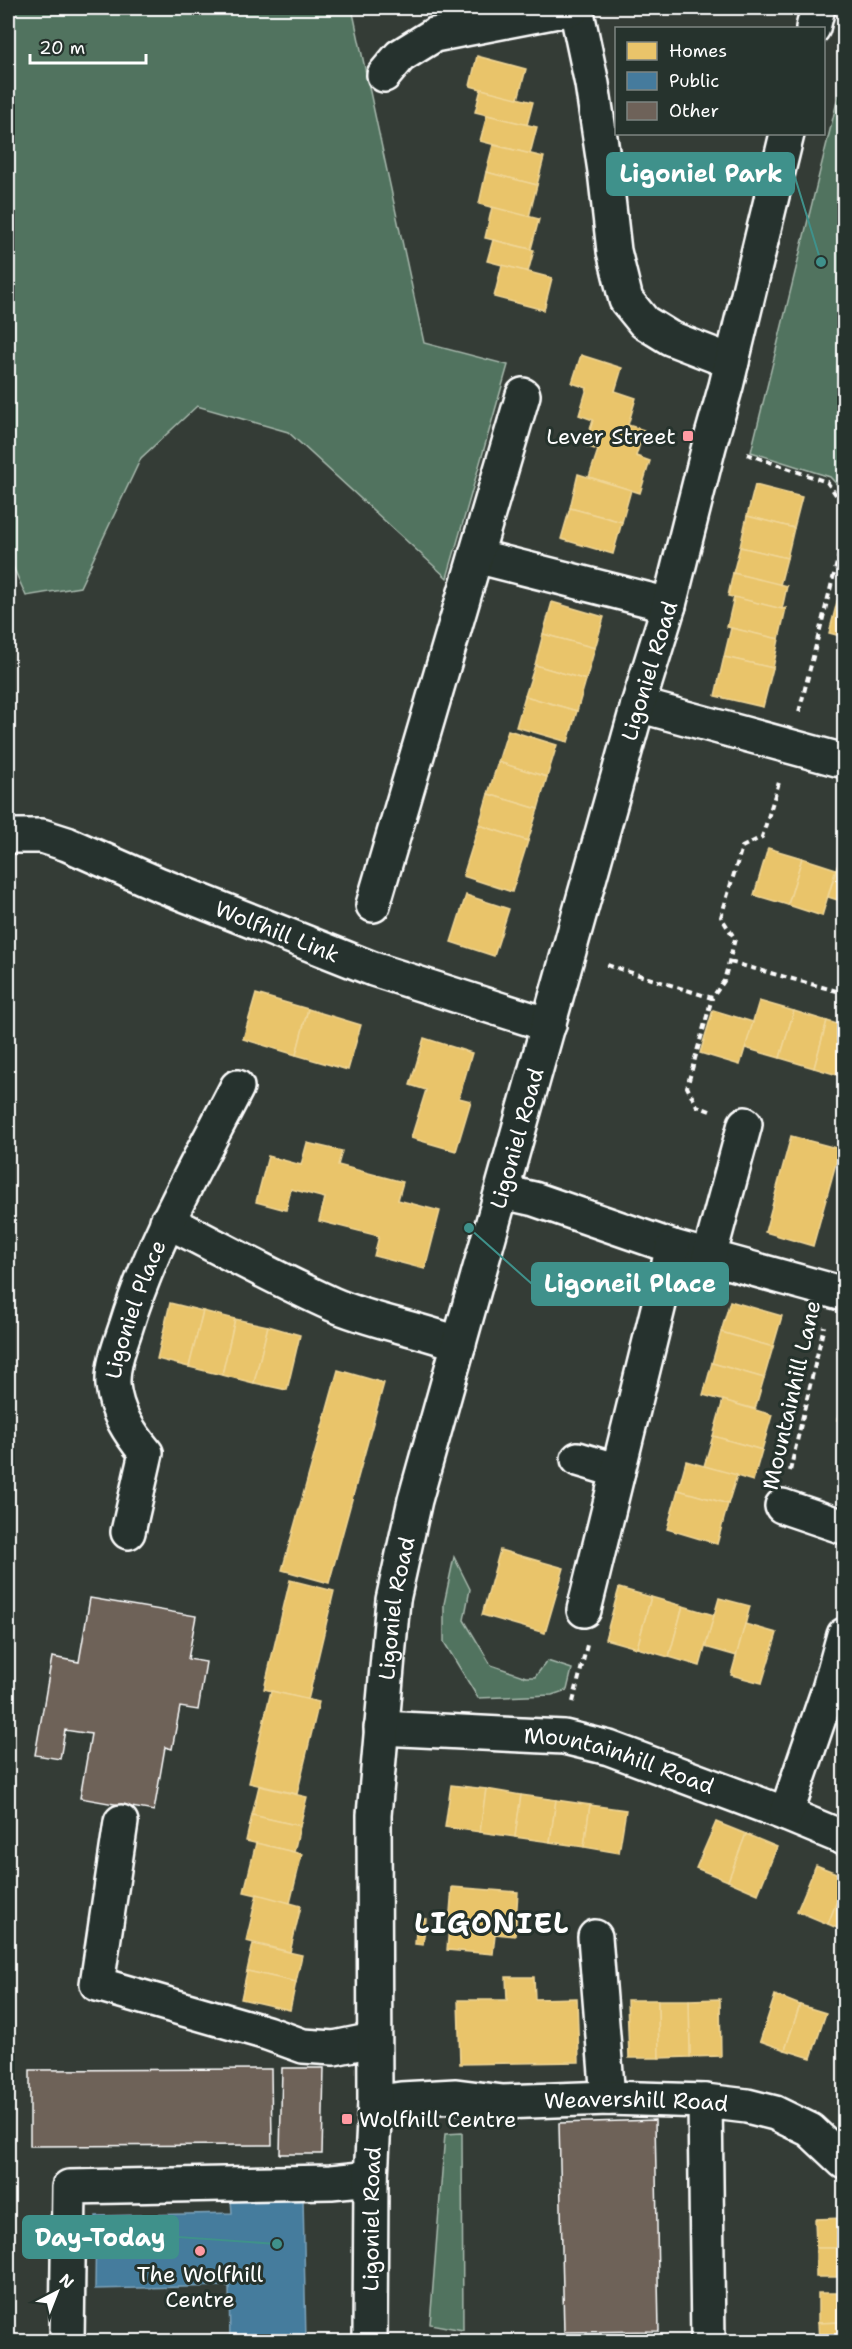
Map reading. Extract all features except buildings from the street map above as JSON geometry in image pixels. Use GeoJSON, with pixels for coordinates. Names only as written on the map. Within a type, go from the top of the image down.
{"type":"FeatureCollection","features":[{"type":"Feature","properties":{"kind":"street"},"geometry":{"type":"LineString","coordinates":[[384,75],[400,56],[434,35],[574,8],[592,84],[614,251],[626,300],[644,322],[670,338],[732,362]]}},
{"type":"Feature","properties":{"kind":"street"},"geometry":{"type":"LineString","coordinates":[[813,27],[818,8]]}},
{"type":"Feature","properties":{"kind":"street","name":"Ligoniel Road"},"geometry":{"type":"LineString","coordinates":[[370,2342],[371,2178],[375,2103],[374,1815],[393,1600],[415,1500],[638,705],[669,605],[732,362],[787,135]]}},
{"type":"Feature","properties":{"kind":"street"},"geometry":{"type":"LineString","coordinates":[[373,905],[523,395]]}},
{"type":"Feature","properties":{"kind":"street"},"geometry":{"type":"LineString","coordinates":[[476,556],[669,605]]}},
{"type":"Feature","properties":{"kind":"street"},"geometry":{"type":"LineString","coordinates":[[638,705],[844,761]]}},
{"type":"Feature","properties":{"kind":"street","name":"Wolfhill Link"},"geometry":{"type":"LineString","coordinates":[[8,836],[42,836],[67,844],[158,884],[373,969],[549,1026]]}},
{"type":"Feature","properties":{"kind":"street","name":"Ligoniel Place"},"geometry":{"type":"LineString","coordinates":[[128,1532],[146,1454],[118,1411],[113,1382],[116,1358],[139,1284],[167,1221],[237,1087]]}},
{"type":"Feature","properties":{"kind":"street"},"geometry":{"type":"LineString","coordinates":[[709,1257],[745,1124]]}},
{"type":"Feature","properties":{"kind":"street"},"geometry":{"type":"LineString","coordinates":[[503,1192],[534,1199],[673,1247],[838,1293]]}},
{"type":"Feature","properties":{"kind":"street","name":"Ligoniel Place"},"geometry":{"type":"LineString","coordinates":[[167,1221],[333,1304],[459,1344]]}},
{"type":"Feature","properties":{"kind":"street"},"geometry":{"type":"LineString","coordinates":[[584,1610],[673,1247]]}},
{"type":"Feature","properties":{"kind":"street"},"geometry":{"type":"LineString","coordinates":[[578,1459],[618,1471]]}},
{"type":"Feature","properties":{"kind":"street"},"geometry":{"type":"LineString","coordinates":[[782,1506],[844,1527]]}},
{"type":"Feature","properties":{"kind":"street"},"geometry":{"type":"LineString","coordinates":[[786,1814],[829,1689],[844,1635]]}},
{"type":"Feature","properties":{"kind":"street","name":"Mountainhill Road"},"geometry":{"type":"LineString","coordinates":[[381,1728],[564,1737],[609,1748],[844,1838]]}},
{"type":"Feature","properties":{"kind":"street"},"geometry":{"type":"LineString","coordinates":[[121,1822],[97,1984],[267,2033],[303,2046],[334,2048],[373,2040]]}},
{"type":"Feature","properties":{"kind":"street"},"geometry":{"type":"LineString","coordinates":[[595,1937],[608,2098]]}},
{"type":"Feature","properties":{"kind":"street","name":"Weavershill Road"},"geometry":{"type":"LineString","coordinates":[[375,2103],[456,2096],[503,2102],[608,2098],[705,2101],[747,2106],[775,2113],[810,2130],[844,2162]]}},
{"type":"Feature","properties":{"kind":"street"},"geometry":{"type":"LineString","coordinates":[[705,2101],[708,2342]]}},
{"type":"Feature","properties":{"kind":"street"},"geometry":{"type":"LineString","coordinates":[[67,2342],[69,2187],[331,2182],[371,2178]]}},
{"type":"Feature","properties":{"kind":"path"},"geometry":{"type":"LineString","coordinates":[[747,454],[827,482],[844,506]]}},
{"type":"Feature","properties":{"kind":"path"},"geometry":{"type":"LineString","coordinates":[[813,658],[844,536]]}},
{"type":"Feature","properties":{"kind":"path"},"geometry":{"type":"LineString","coordinates":[[745,1124],[696,1106],[687,1087],[712,998],[724,981],[730,962],[735,939],[721,917],[741,847],[762,837],[773,800]]}},
{"type":"Feature","properties":{"kind":"path"},"geometry":{"type":"LineString","coordinates":[[730,962],[844,993]]}},
{"type":"Feature","properties":{"kind":"path"},"geometry":{"type":"LineString","coordinates":[[608,966],[712,998]]}},
{"type":"Feature","properties":{"kind":"path","name":"Mountainhill Lane"},"geometry":{"type":"LineString","coordinates":[[782,1506],[838,1293]]}},
{"type":"Feature","properties":{"kind":"path"},"geometry":{"type":"LineString","coordinates":[[564,1737],[591,1629],[584,1610]]}},
{"type":"Feature","properties":{"kind":"path"},"geometry":{"type":"LineString","coordinates":[[453,2342],[505,2340]]}},
{"type":"Feature","properties":{"kind":"path"},"geometry":{"type":"LineString","coordinates":[[422,2341],[440,2342]]}},
{"type":"Feature","properties":{"kind":"green space"},"geometry":{"type":"Polygon","coordinates":[[[8,8],[352,8],[424,343],[508,365],[447,578],[288,432],[197,406],[141,458],[80,587],[26,596],[8,555],[8,8]]]}},
{"type":"Feature","properties":{"kind":"green space"},"geometry":{"type":"Polygon","coordinates":[[[844,73],[844,492],[830,477],[751,452],[844,73]]]}},
{"type":"Feature","properties":{"kind":"green space"},"geometry":{"type":"Polygon","coordinates":[[[454,1557],[470,1589],[464,1620],[491,1665],[526,1677],[535,1677],[547,1661],[572,1669],[567,1690],[552,1695],[478,1698],[444,1642],[444,1604],[454,1557]]]}},
{"type":"Feature","properties":{"kind":"green space"},"geometry":{"type":"Polygon","coordinates":[[[462,2133],[463,2330],[430,2324],[445,2134],[462,2133]]]}},
{"type":"Feature","properties":{"kind":"place","name":"Ligoniel Park"},"geometry":{"type":"Point","coordinates":[821,262]}},
{"type":"Feature","properties":{"kind":"place","name":"Lever Street"},"geometry":{"type":"Point","coordinates":[688,436]}},
{"type":"Feature","properties":{"kind":"place","name":"Ligoneil Place"},"geometry":{"type":"Point","coordinates":[469,1228]}},
{"type":"Feature","properties":{"kind":"place","name":"Wolfhill Centre"},"geometry":{"type":"Point","coordinates":[347,2119]}},
{"type":"Feature","properties":{"kind":"place","name":"Day-Today"},"geometry":{"type":"Point","coordinates":[277,2244]}},
{"type":"Feature","properties":{"kind":"place","name":"The Wolfhill Centre"},"geometry":{"type":"Point","coordinates":[200,2251]}},
{"type":"Feature","properties":{"kind":"district","name":"LIGONIEL"},"geometry":{"type":"Point","coordinates":[492,1923]}}]}
